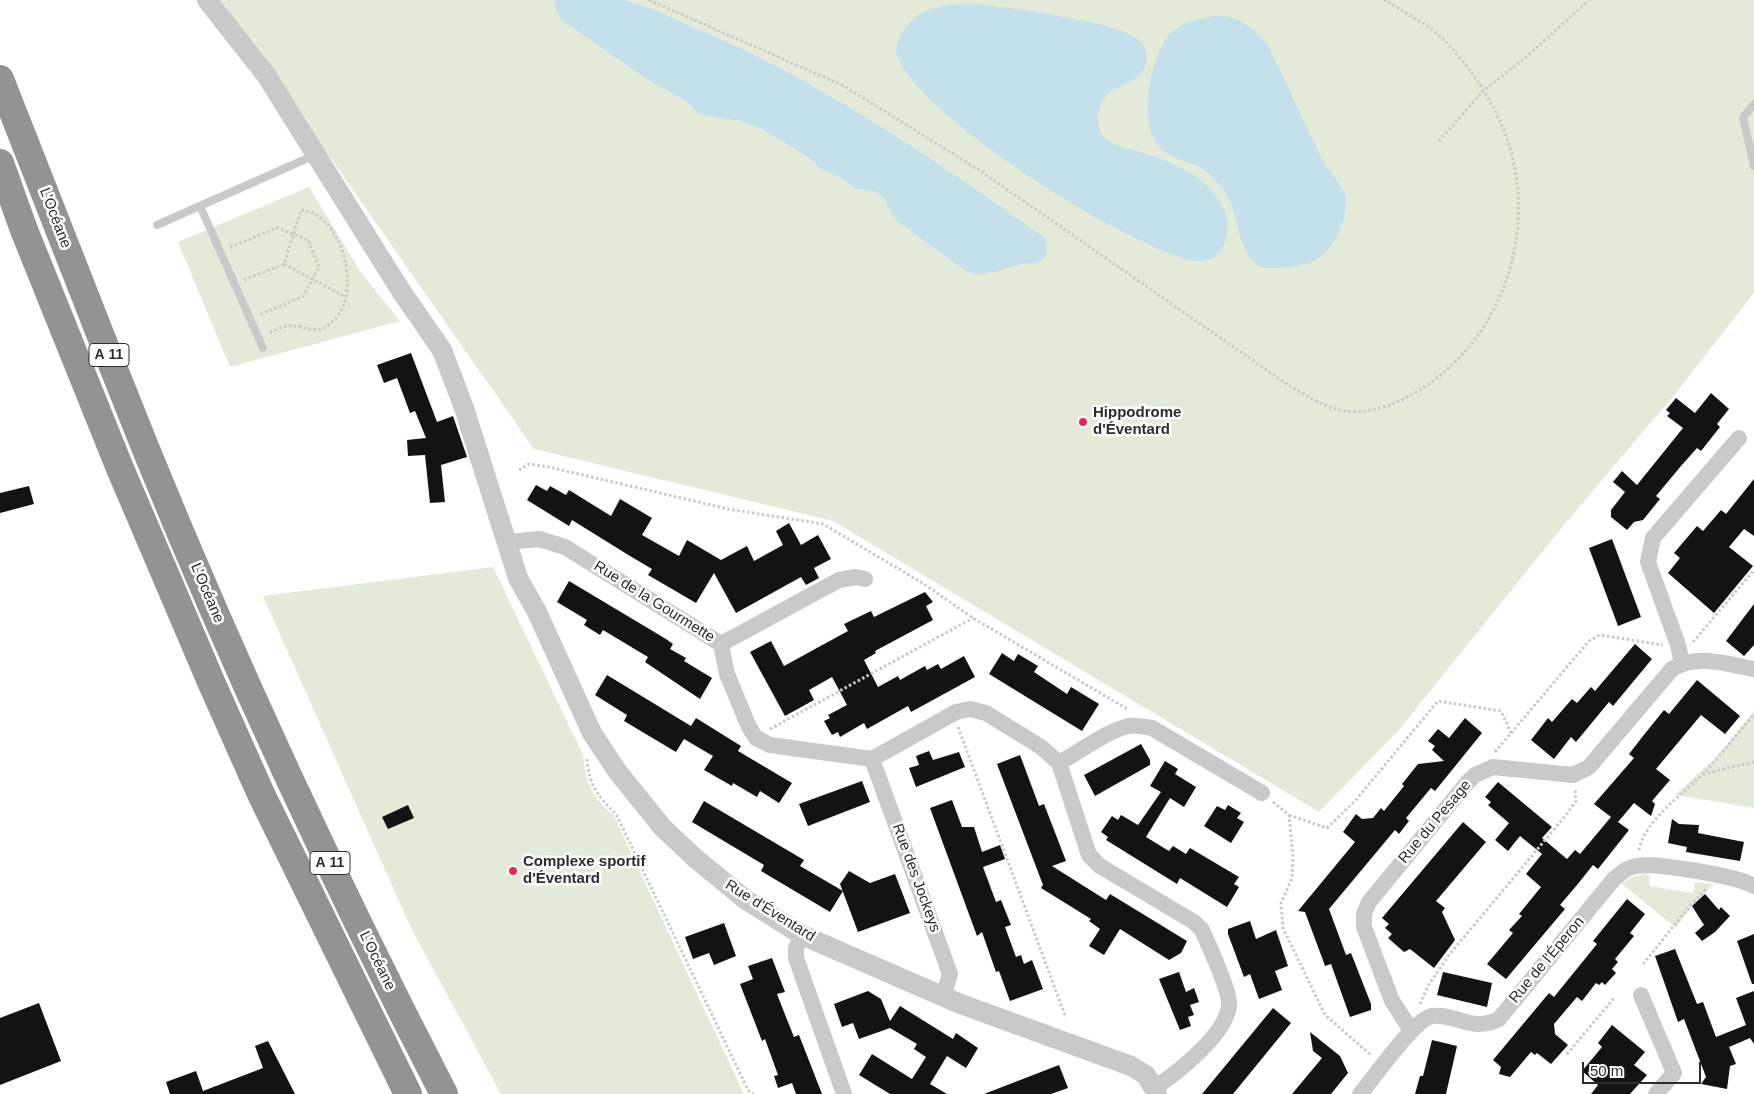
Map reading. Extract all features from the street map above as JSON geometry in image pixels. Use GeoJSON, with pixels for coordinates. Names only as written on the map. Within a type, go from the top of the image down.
{"type":"FeatureCollection","features":[{"type":"Feature","properties":{"kind":"highway","name":"L’Océane"},"geometry":{"type":"LineString","coordinates":[[0,79],[147,453],[223,630],[346,898],[444,1094]]}},
{"type":"Feature","properties":{"kind":"highway","name":"L’Océane"},"geometry":{"type":"LineString","coordinates":[[0,163],[24,230],[119,466],[216,692],[261,794],[408,1094]]}},
{"type":"Feature","properties":{"kind":"highway"},"geometry":{"type":"LineString","coordinates":[[0,203],[24,230]]}},
{"type":"Feature","properties":{"kind":"street","name":"Rue d'Éventard"},"geometry":{"type":"LineString","coordinates":[[207,0],[266,75],[315,155],[442,350],[464,408],[518,578],[537,612],[592,733],[617,771],[663,828],[695,858],[746,900],[802,935],[943,997],[1131,1066],[1146,1075],[1155,1091]]}},
{"type":"Feature","properties":{"kind":"street"},"geometry":{"type":"LineString","coordinates":[[1739,438],[1653,538],[1648,562],[1678,645],[1682,663],[1702,660],[1754,669]]}},
{"type":"Feature","properties":{"kind":"street","name":"Rue de la Gourmette"},"geometry":{"type":"LineString","coordinates":[[508,542],[539,539],[565,547],[721,644],[728,674],[749,726],[756,738],[770,745],[872,759]]}},
{"type":"Feature","properties":{"kind":"street"},"geometry":{"type":"LineString","coordinates":[[721,644],[839,580],[856,577],[865,579]]}},
{"type":"Feature","properties":{"kind":"street","name":"Rue du Pesage"},"geometry":{"type":"LineString","coordinates":[[1411,1030],[1392,1001],[1364,927],[1364,914],[1369,902],[1467,783],[1484,769],[1502,767],[1573,776],[1580,773],[1589,767],[1672,669],[1682,663]]}},
{"type":"Feature","properties":{"kind":"street"},"geometry":{"type":"LineString","coordinates":[[872,759],[956,712],[970,709],[986,713],[1041,747],[1059,763],[1089,855],[1100,866],[1194,922],[1202,930],[1229,1000],[1225,1022],[1178,1072],[1155,1091]]}},
{"type":"Feature","properties":{"kind":"street"},"geometry":{"type":"LineString","coordinates":[[1059,763],[1127,726],[1140,726],[1152,728],[1262,793]]}},
{"type":"Feature","properties":{"kind":"street","name":"Rue des Jockeys"},"geometry":{"type":"LineString","coordinates":[[872,759],[950,974],[943,997]]}},
{"type":"Feature","properties":{"kind":"street"},"geometry":{"type":"LineString","coordinates":[[1637,866],[1651,865],[1739,879],[1754,886]]}},
{"type":"Feature","properties":{"kind":"street","name":"Rue de l'Éperon"},"geometry":{"type":"LineString","coordinates":[[1360,1094],[1411,1030],[1423,1019],[1433,1016],[1478,1025],[1499,1019],[1613,880],[1625,870],[1637,866]]}},
{"type":"Feature","properties":{"kind":"street"},"geometry":{"type":"LineString","coordinates":[[802,935],[796,948],[796,958],[844,1094]]}},
{"type":"Feature","properties":{"kind":"street"},"geometry":{"type":"LineString","coordinates":[[1641,995],[1674,1073],[1656,1094]]}},
{"type":"Feature","properties":{"kind":"lane"},"geometry":{"type":"LineString","coordinates":[[1754,104],[1743,117],[1754,166]]}},
{"type":"Feature","properties":{"kind":"lane"},"geometry":{"type":"LineString","coordinates":[[157,225],[315,155]]}},
{"type":"Feature","properties":{"kind":"lane"},"geometry":{"type":"LineString","coordinates":[[200,206],[263,348]]}},
{"type":"Feature","properties":{"kind":"path"},"geometry":{"type":"LineString","coordinates":[[649,0],[844,86],[982,172],[1291,387],[1326,406],[1346,411],[1386,406],[1414,394],[1443,375],[1466,352],[1486,324],[1507,281],[1517,242],[1520,201],[1513,159],[1504,130],[1483,91],[1440,36],[1384,0]]}},
{"type":"Feature","properties":{"kind":"path"},"geometry":{"type":"LineString","coordinates":[[1439,141],[1483,91],[1525,58],[1589,0]]}},
{"type":"Feature","properties":{"kind":"path"},"geometry":{"type":"LineString","coordinates":[[258,337],[287,326],[313,331],[325,327],[336,319],[346,297],[349,288],[348,271],[330,228],[319,216],[301,210],[284,264]]}},
{"type":"Feature","properties":{"kind":"path"},"geometry":{"type":"LineString","coordinates":[[220,251],[278,228],[308,240],[320,267],[303,296],[250,319]]}},
{"type":"Feature","properties":{"kind":"path"},"geometry":{"type":"LineString","coordinates":[[234,284],[284,264],[346,297]]}},
{"type":"Feature","properties":{"kind":"path"},"geometry":{"type":"LineString","coordinates":[[519,470],[529,464],[549,466],[728,509],[823,524],[924,584],[973,618],[1132,712]]}},
{"type":"Feature","properties":{"kind":"path"},"geometry":{"type":"LineString","coordinates":[[878,566],[880,559]]}},
{"type":"Feature","properties":{"kind":"path"},"geometry":{"type":"LineString","coordinates":[[1682,663],[1691,644],[1754,570]]}},
{"type":"Feature","properties":{"kind":"path"},"geometry":{"type":"LineString","coordinates":[[764,732],[973,618]]}},
{"type":"Feature","properties":{"kind":"path"},"geometry":{"type":"LineString","coordinates":[[1484,769],[1489,758],[1590,641],[1600,635],[1665,646],[1678,645]]}},
{"type":"Feature","properties":{"kind":"path"},"geometry":{"type":"LineString","coordinates":[[1262,793],[1289,815],[1327,828],[1355,801],[1438,702],[1445,701],[1502,711],[1510,733]]}},
{"type":"Feature","properties":{"kind":"path"},"geometry":{"type":"LineString","coordinates":[[1637,866],[1641,840],[1672,802],[1703,774],[1754,714]]}},
{"type":"Feature","properties":{"kind":"path"},"geometry":{"type":"LineString","coordinates":[[956,720],[1066,1018]]}},
{"type":"Feature","properties":{"kind":"path"},"geometry":{"type":"LineString","coordinates":[[587,754],[588,774],[598,798],[616,814],[748,1090],[753,1094]]}},
{"type":"Feature","properties":{"kind":"path"},"geometry":{"type":"LineString","coordinates":[[1703,774],[1754,762]]}},
{"type":"Feature","properties":{"kind":"path"},"geometry":{"type":"LineString","coordinates":[[1420,1004],[1428,986],[1449,955],[1576,800],[1574,783]]}},
{"type":"Feature","properties":{"kind":"path"},"geometry":{"type":"LineString","coordinates":[[1289,815],[1292,878],[1281,902],[1283,928],[1325,1015],[1378,1060]]}},
{"type":"Feature","properties":{"kind":"path"},"geometry":{"type":"LineString","coordinates":[[1643,964],[1681,915],[1718,876]]}},
{"type":"Feature","properties":{"kind":"path"},"geometry":{"type":"LineString","coordinates":[[1568,1054],[1615,997]]}},
{"type":"Feature","properties":{"kind":"green space","name":"Hippodrome d'Éventard"},"geometry":{"type":"Polygon","coordinates":[[[220,0],[1754,0],[1754,293],[1675,394],[1563,526],[1398,731],[1319,812],[833,521],[534,449],[220,0]]]}},
{"type":"Feature","properties":{"kind":"green space"},"geometry":{"type":"Polygon","coordinates":[[[309,187],[362,274],[400,321],[230,367],[178,242],[309,187]]]}},
{"type":"Feature","properties":{"kind":"green space","name":"Complexe sportif d'Éventard"},"geometry":{"type":"Polygon","coordinates":[[[493,567],[583,755],[591,789],[599,802],[613,814],[744,1094],[501,1094],[411,928],[263,596],[493,567]]]}},
{"type":"Feature","properties":{"kind":"green space"},"geometry":{"type":"Polygon","coordinates":[[[1754,711],[1754,808],[1675,795],[1718,755],[1754,711]]]}},
{"type":"Feature","properties":{"kind":"green space"},"geometry":{"type":"Polygon","coordinates":[[[1644,874],[1650,875],[1649,886],[1693,893],[1695,882],[1714,884],[1692,906],[1676,928],[1622,884],[1630,878],[1644,874]]]}},
{"type":"Feature","properties":{"kind":"water"},"geometry":{"type":"Polygon","coordinates":[[[555,0],[623,0],[634,3],[668,16],[756,56],[842,103],[925,155],[1046,239],[1047,254],[1038,262],[980,274],[967,272],[897,221],[889,210],[884,198],[873,191],[856,189],[837,175],[821,170],[811,159],[761,128],[741,121],[698,113],[685,100],[648,80],[562,20],[556,11],[555,0]]]}},
{"type":"Feature","properties":{"kind":"water"},"geometry":{"type":"Polygon","coordinates":[[[955,4],[976,4],[1088,21],[1128,33],[1139,40],[1146,51],[1145,68],[1142,73],[1129,83],[1107,94],[1098,114],[1100,130],[1102,135],[1113,144],[1156,157],[1188,171],[1214,193],[1224,209],[1228,226],[1224,244],[1214,258],[1196,261],[1166,252],[1126,234],[1080,208],[1031,178],[985,145],[944,112],[914,82],[898,57],[897,51],[899,39],[908,24],[916,17],[934,8],[955,4]]]}},
{"type":"Feature","properties":{"kind":"water"},"geometry":{"type":"Polygon","coordinates":[[[1215,16],[1224,16],[1238,20],[1257,33],[1268,45],[1322,159],[1345,193],[1345,211],[1336,239],[1324,254],[1308,263],[1278,268],[1258,266],[1244,248],[1231,204],[1222,188],[1203,169],[1167,153],[1157,144],[1151,132],[1148,118],[1148,101],[1150,84],[1159,52],[1175,29],[1184,24],[1215,16]]]}},
{"type":"Feature","properties":{"kind":"building"},"geometry":{"type":"Polygon","coordinates":[[[411,353],[437,422],[453,416],[467,457],[441,465],[445,502],[430,503],[425,455],[408,456],[407,440],[426,438],[415,411],[410,413],[397,378],[384,383],[377,365],[411,353]]]}},
{"type":"Feature","properties":{"kind":"building"},"geometry":{"type":"Polygon","coordinates":[[[1711,393],[1729,409],[1717,424],[1720,427],[1701,451],[1697,448],[1656,496],[1660,499],[1643,520],[1634,522],[1627,530],[1611,517],[1611,510],[1625,492],[1613,482],[1622,471],[1637,485],[1683,428],[1667,416],[1670,413],[1666,410],[1676,398],[1695,413],[1711,393]]]}},
{"type":"Feature","properties":{"kind":"building"},"geometry":{"type":"Polygon","coordinates":[[[1754,479],[1754,536],[1744,529],[1729,547],[1753,566],[1714,613],[1668,573],[1680,558],[1674,553],[1697,526],[1703,531],[1721,510],[1726,514],[1754,479]]]}},
{"type":"Feature","properties":{"kind":"building"},"geometry":{"type":"Polygon","coordinates":[[[536,485],[547,491],[550,486],[566,495],[569,490],[611,516],[620,499],[652,518],[642,535],[679,556],[687,540],[721,560],[747,546],[754,561],[783,545],[776,531],[789,523],[801,545],[818,535],[831,559],[814,568],[819,578],[806,585],[801,577],[736,613],[714,573],[696,603],[648,575],[652,569],[572,520],[569,526],[527,500],[536,485]]]}},
{"type":"Feature","properties":{"kind":"building"},"geometry":{"type":"Polygon","coordinates":[[[29,486],[34,504],[0,513],[0,493],[29,486]]]}},
{"type":"Feature","properties":{"kind":"building"},"geometry":{"type":"Polygon","coordinates":[[[1612,539],[1641,617],[1618,626],[1589,548],[1612,539]]]}},
{"type":"Feature","properties":{"kind":"building"},"geometry":{"type":"Polygon","coordinates":[[[569,581],[666,639],[673,644],[670,649],[686,658],[684,661],[712,678],[700,699],[645,662],[648,657],[603,630],[600,635],[584,625],[587,620],[557,602],[569,581]]]}},
{"type":"Feature","properties":{"kind":"building"},"geometry":{"type":"Polygon","coordinates":[[[925,592],[933,602],[926,606],[933,620],[875,651],[876,653],[864,660],[878,687],[898,676],[900,680],[925,666],[927,670],[938,664],[941,669],[964,656],[975,677],[911,712],[908,706],[867,729],[864,723],[840,737],[838,732],[832,735],[824,721],[830,718],[828,715],[847,705],[832,677],[809,690],[814,700],[785,716],[750,652],[771,641],[784,666],[848,631],[844,624],[871,611],[874,617],[925,592]]]}},
{"type":"Feature","properties":{"kind":"building"},"geometry":{"type":"Polygon","coordinates":[[[1754,604],[1754,645],[1744,656],[1726,641],[1754,604]]]}},
{"type":"Feature","properties":{"kind":"building"},"geometry":{"type":"Polygon","coordinates":[[[1635,644],[1652,659],[1613,706],[1609,702],[1576,742],[1571,737],[1554,759],[1531,740],[1548,718],[1552,722],[1572,699],[1577,703],[1591,687],[1595,691],[1635,644]]]}},
{"type":"Feature","properties":{"kind":"building"},"geometry":{"type":"Polygon","coordinates":[[[1002,653],[1014,661],[1018,654],[1038,666],[1034,672],[1067,694],[1071,687],[1099,704],[1082,731],[989,674],[1002,653]]]}},
{"type":"Feature","properties":{"kind":"building"},"geometry":{"type":"Polygon","coordinates":[[[607,675],[691,726],[696,718],[741,746],[738,751],[792,783],[779,803],[760,791],[757,797],[733,783],[732,786],[704,770],[713,756],[684,739],[676,752],[624,721],[627,715],[595,695],[607,675]]]}},
{"type":"Feature","properties":{"kind":"building"},"geometry":{"type":"Polygon","coordinates":[[[1697,680],[1740,716],[1725,734],[1701,715],[1656,769],[1670,780],[1652,801],[1655,804],[1651,816],[1634,803],[1618,822],[1629,830],[1598,869],[1593,865],[1560,905],[1565,909],[1506,979],[1487,964],[1513,933],[1509,930],[1522,916],[1519,914],[1541,887],[1526,874],[1542,854],[1520,836],[1508,851],[1495,840],[1509,823],[1488,805],[1491,802],[1485,797],[1498,782],[1552,827],[1542,838],[1567,859],[1575,850],[1580,854],[1611,817],[1594,804],[1634,758],[1629,754],[1664,710],[1669,714],[1697,680]]]}},
{"type":"Feature","properties":{"kind":"building"},"geometry":{"type":"Polygon","coordinates":[[[1465,718],[1482,733],[1435,791],[1431,788],[1406,818],[1409,821],[1399,834],[1395,830],[1329,909],[1346,955],[1351,953],[1371,1004],[1371,1010],[1350,1017],[1331,964],[1325,966],[1305,912],[1298,911],[1355,842],[1343,832],[1356,814],[1362,819],[1373,818],[1381,808],[1384,811],[1404,786],[1402,784],[1418,764],[1444,761],[1432,750],[1435,746],[1428,741],[1438,729],[1449,738],[1465,718]]]}},
{"type":"Feature","properties":{"kind":"building"},"geometry":{"type":"Polygon","coordinates":[[[1141,744],[1150,760],[1150,765],[1095,796],[1084,775],[1141,744]]]}},
{"type":"Feature","properties":{"kind":"building"},"geometry":{"type":"Polygon","coordinates":[[[929,751],[933,760],[959,752],[965,767],[916,787],[909,768],[919,765],[916,756],[929,751]]]}},
{"type":"Feature","properties":{"kind":"building"},"geometry":{"type":"Polygon","coordinates":[[[1020,755],[1039,806],[1044,804],[1066,861],[1052,866],[1106,900],[1110,894],[1187,941],[1181,953],[1169,960],[1120,929],[1104,955],[1089,946],[1100,929],[1089,921],[1091,919],[1041,888],[1043,885],[997,764],[1020,755]]]}},
{"type":"Feature","properties":{"kind":"building"},"geometry":{"type":"Polygon","coordinates":[[[1165,761],[1178,769],[1175,774],[1196,787],[1184,807],[1170,798],[1146,837],[1169,851],[1173,846],[1186,854],[1190,848],[1239,877],[1234,884],[1239,887],[1227,907],[1180,878],[1177,884],[1106,840],[1108,837],[1101,832],[1112,816],[1118,820],[1121,815],[1138,825],[1161,792],[1150,786],[1165,761]]]}},
{"type":"Feature","properties":{"kind":"building"},"geometry":{"type":"Polygon","coordinates":[[[862,781],[870,802],[808,826],[799,804],[862,781]]]}},
{"type":"Feature","properties":{"kind":"building"},"geometry":{"type":"Polygon","coordinates":[[[952,800],[962,827],[974,827],[982,852],[1000,845],[1005,859],[983,867],[996,902],[1001,900],[1011,925],[1005,927],[1016,957],[1021,955],[1024,964],[1032,960],[1043,989],[1010,1001],[999,971],[996,972],[982,932],[977,936],[930,808],[952,800]]]}},
{"type":"Feature","properties":{"kind":"building"},"geometry":{"type":"Polygon","coordinates":[[[704,801],[804,860],[800,866],[843,891],[830,912],[761,871],[764,865],[692,822],[704,801]]]}},
{"type":"Feature","properties":{"kind":"building"},"geometry":{"type":"Polygon","coordinates":[[[408,805],[414,818],[388,829],[382,817],[408,805]]]}},
{"type":"Feature","properties":{"kind":"building"},"geometry":{"type":"Polygon","coordinates":[[[1228,805],[1241,813],[1237,818],[1244,822],[1231,843],[1204,826],[1217,806],[1225,810],[1228,805]]]}},
{"type":"Feature","properties":{"kind":"building"},"geometry":{"type":"Polygon","coordinates":[[[1672,819],[1679,824],[1699,825],[1698,833],[1744,842],[1740,861],[1686,852],[1687,847],[1668,843],[1672,819]]]}},
{"type":"Feature","properties":{"kind":"building"},"geometry":{"type":"Polygon","coordinates":[[[1463,822],[1486,842],[1436,901],[1445,908],[1442,912],[1455,940],[1434,968],[1410,949],[1404,952],[1388,938],[1392,934],[1385,928],[1389,924],[1382,918],[1463,822]]]}},
{"type":"Feature","properties":{"kind":"building"},"geometry":{"type":"Polygon","coordinates":[[[849,871],[870,883],[895,874],[910,913],[858,932],[840,884],[849,871]]]}},
{"type":"Feature","properties":{"kind":"building"},"geometry":{"type":"Polygon","coordinates":[[[1705,894],[1719,910],[1721,907],[1730,916],[1715,932],[1702,941],[1695,933],[1704,925],[1692,906],[1705,894]]]}},
{"type":"Feature","properties":{"kind":"building"},"geometry":{"type":"Polygon","coordinates":[[[1627,899],[1645,914],[1630,933],[1634,936],[1615,959],[1618,962],[1612,969],[1616,973],[1605,985],[1602,982],[1599,985],[1596,983],[1582,1001],[1577,997],[1554,1024],[1555,1034],[1568,1045],[1551,1064],[1537,1053],[1535,1055],[1531,1052],[1510,1077],[1499,1074],[1501,1067],[1493,1060],[1549,993],[1554,997],[1597,944],[1593,941],[1627,899]]]}},
{"type":"Feature","properties":{"kind":"building"},"geometry":{"type":"Polygon","coordinates":[[[1250,921],[1256,939],[1276,930],[1288,966],[1275,971],[1282,990],[1259,999],[1250,974],[1244,977],[1228,934],[1228,929],[1250,921]]]}},
{"type":"Feature","properties":{"kind":"building"},"geometry":{"type":"Polygon","coordinates":[[[724,923],[736,956],[714,965],[709,953],[693,959],[685,937],[724,923]]]}},
{"type":"Feature","properties":{"kind":"building"},"geometry":{"type":"Polygon","coordinates":[[[1754,934],[1754,984],[1752,984],[1737,941],[1754,934]]]}},
{"type":"Feature","properties":{"kind":"building"},"geometry":{"type":"Polygon","coordinates":[[[1675,949],[1697,1004],[1703,1002],[1716,1037],[1746,1025],[1736,998],[1754,991],[1754,1044],[1750,1038],[1729,1047],[1736,1064],[1730,1066],[1727,1089],[1701,1084],[1706,1077],[1684,1019],[1678,1022],[1655,956],[1675,949]]]}},
{"type":"Feature","properties":{"kind":"building"},"geometry":{"type":"Polygon","coordinates":[[[772,958],[785,992],[777,994],[794,1037],[799,1035],[822,1094],[796,1094],[792,1083],[778,1088],[774,1076],[778,1075],[765,1039],[762,1041],[740,984],[753,979],[748,966],[772,958]]]}},
{"type":"Feature","properties":{"kind":"building"},"geometry":{"type":"Polygon","coordinates":[[[1179,972],[1186,992],[1194,988],[1199,1002],[1190,1005],[1194,1015],[1188,1017],[1191,1026],[1180,1030],[1159,979],[1179,972]]]}},
{"type":"Feature","properties":{"kind":"building"},"geometry":{"type":"Polygon","coordinates":[[[1443,972],[1492,983],[1487,1007],[1437,995],[1443,972]]]}},
{"type":"Feature","properties":{"kind":"building"},"geometry":{"type":"Polygon","coordinates":[[[868,991],[881,999],[890,1021],[900,1006],[953,1039],[956,1033],[978,1048],[966,1068],[947,1056],[930,1084],[947,1094],[890,1094],[859,1075],[872,1054],[912,1079],[926,1057],[914,1049],[917,1044],[890,1028],[859,1039],[853,1023],[842,1027],[834,1004],[868,991]]]}},
{"type":"Feature","properties":{"kind":"building"},"geometry":{"type":"Polygon","coordinates":[[[39,1003],[61,1061],[0,1085],[0,1018],[39,1003]]]}},
{"type":"Feature","properties":{"kind":"building"},"geometry":{"type":"Polygon","coordinates":[[[1273,1008],[1291,1023],[1233,1094],[1202,1094],[1273,1008]]]}},
{"type":"Feature","properties":{"kind":"building"},"geometry":{"type":"Polygon","coordinates":[[[1612,1025],[1645,1052],[1634,1065],[1647,1075],[1630,1094],[1591,1094],[1598,1085],[1582,1071],[1602,1047],[1598,1043],[1612,1025]]]}},
{"type":"Feature","properties":{"kind":"building"},"geometry":{"type":"Polygon","coordinates":[[[1310,1032],[1340,1056],[1348,1073],[1331,1094],[1292,1094],[1322,1058],[1313,1051],[1310,1032]]]}},
{"type":"Feature","properties":{"kind":"building"},"geometry":{"type":"Polygon","coordinates":[[[1432,1040],[1457,1046],[1446,1094],[1415,1094],[1420,1076],[1423,1076],[1432,1040]]]}},
{"type":"Feature","properties":{"kind":"building"},"geometry":{"type":"Polygon","coordinates":[[[268,1041],[295,1094],[170,1094],[166,1082],[196,1071],[203,1091],[263,1068],[255,1046],[268,1041]]]}},
{"type":"Feature","properties":{"kind":"building"},"geometry":{"type":"Polygon","coordinates":[[[1059,1065],[1068,1088],[1051,1094],[984,1094],[1059,1065]]]}},
{"type":"Feature","properties":{"kind":"place","name":"Hippodrome d'Éventard"},"geometry":{"type":"Point","coordinates":[1083,422]}},
{"type":"Feature","properties":{"kind":"place","name":"Complexe sportif d'Éventard"},"geometry":{"type":"Point","coordinates":[513,871]}}]}
